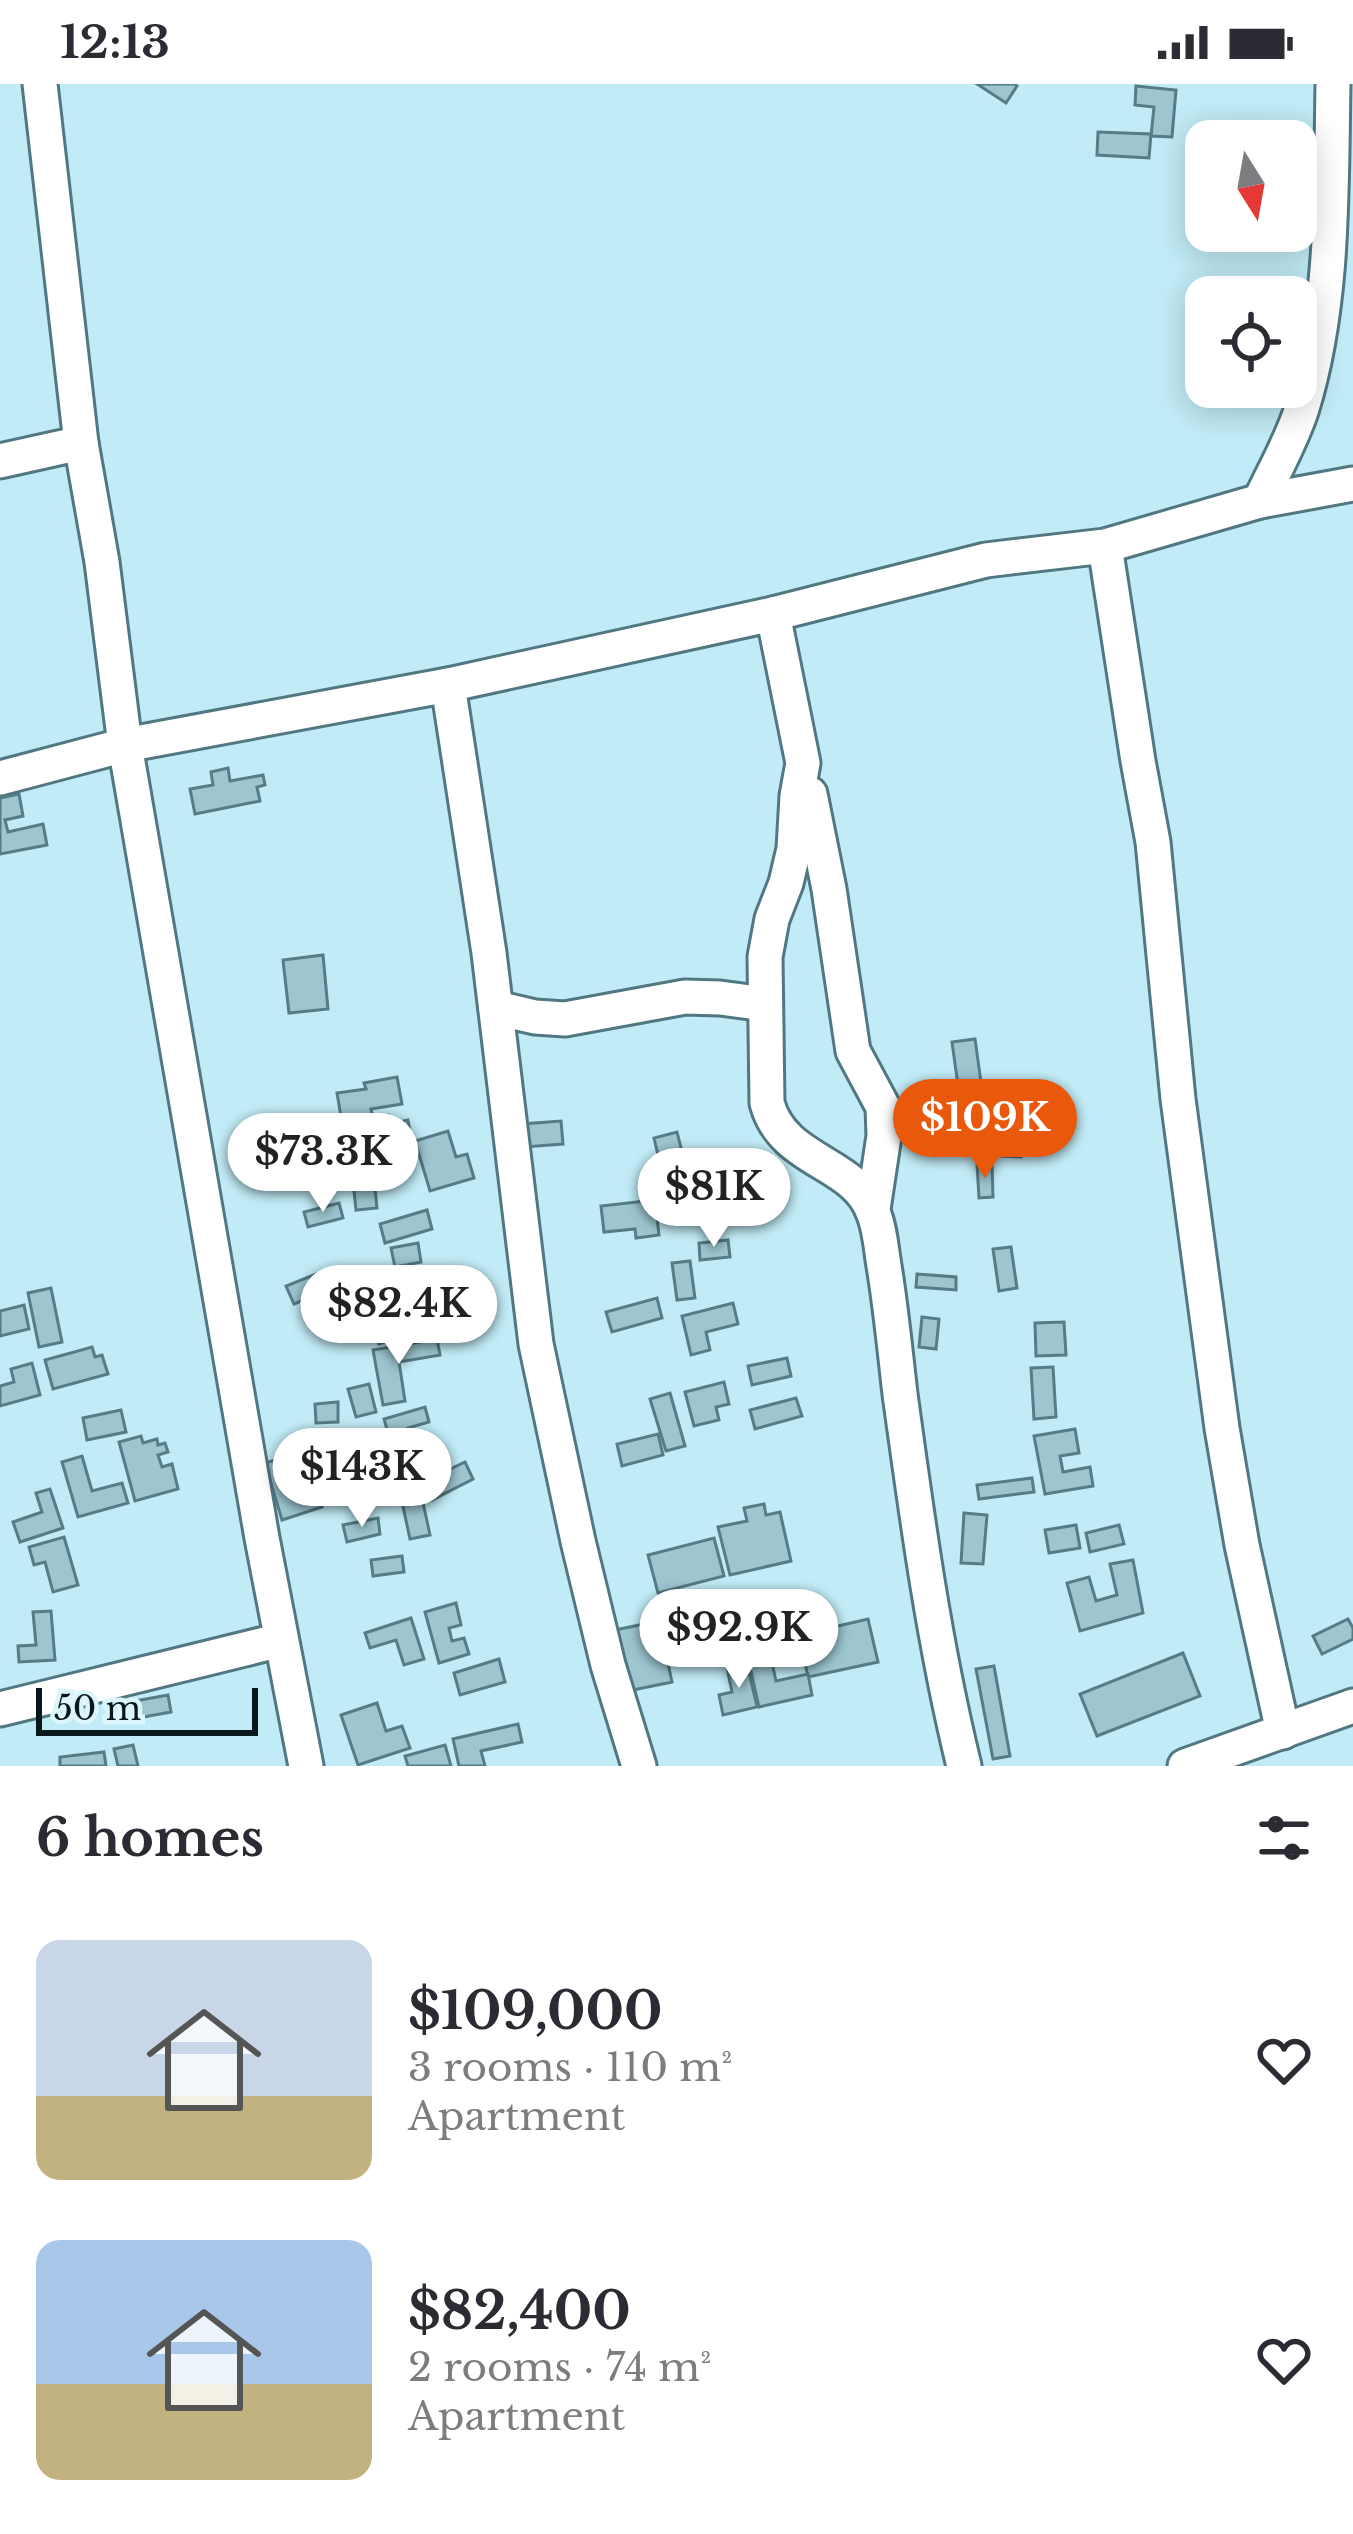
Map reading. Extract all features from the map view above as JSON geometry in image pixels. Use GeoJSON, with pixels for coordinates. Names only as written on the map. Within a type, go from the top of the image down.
{"type":"FeatureCollection","features":[{"type":"Feature","properties":{"kind":"street"},"geometry":{"type":"LineString","coordinates":[[40,84],[81,443],[102,562],[125,745],[306,1766]]}},
{"type":"Feature","properties":{"kind":"street"},"geometry":{"type":"LineString","coordinates":[[1259,501],[1301,412],[1318,342],[1326,277],[1334,84]]}},
{"type":"Feature","properties":{"kind":"street"},"geometry":{"type":"LineString","coordinates":[[0,461],[81,443]]}},
{"type":"Feature","properties":{"kind":"street"},"geometry":{"type":"LineString","coordinates":[[0,778],[125,745],[448,685],[773,614],[986,560],[1105,546],[1259,501],[1353,484]]}},
{"type":"Feature","properties":{"kind":"street"},"geometry":{"type":"LineString","coordinates":[[1105,546],[1153,842],[1178,1099],[1222,1428],[1283,1732]]}},
{"type":"Feature","properties":{"kind":"street"},"geometry":{"type":"LineString","coordinates":[[773,614],[829,889],[853,1051],[884,1107],[873,1209],[916,1514],[964,1766]]}},
{"type":"Feature","properties":{"kind":"street"},"geometry":{"type":"LineString","coordinates":[[448,685],[496,1008],[536,1344],[608,1665],[639,1766]]}},
{"type":"Feature","properties":{"kind":"street"},"geometry":{"type":"LineString","coordinates":[[803,763],[794,849],[765,957],[767,1103],[775,1126],[794,1145],[852,1184],[873,1209]]}},
{"type":"Feature","properties":{"kind":"street"},"geometry":{"type":"LineString","coordinates":[[496,1008],[566,1019],[685,998],[766,1004]]}},
{"type":"Feature","properties":{"kind":"street"},"geometry":{"type":"LineString","coordinates":[[0,1709],[281,1640]]}},
{"type":"Feature","properties":{"kind":"street"},"geometry":{"type":"LineString","coordinates":[[1185,1766],[1353,1706]]}},
{"type":"Feature","properties":{"kind":"building"},"geometry":{"type":"Polygon","coordinates":[[[977,84],[1015,84],[1017,86],[1006,103],[977,84]]]}},
{"type":"Feature","properties":{"kind":"building"},"geometry":{"type":"Polygon","coordinates":[[[1136,86],[1176,90],[1172,137],[1151,136],[1154,107],[1135,105],[1136,86]]]}},
{"type":"Feature","properties":{"kind":"building"},"geometry":{"type":"Polygon","coordinates":[[[1098,132],[1151,134],[1149,158],[1097,155],[1098,132]]]}},
{"type":"Feature","properties":{"kind":"building"},"geometry":{"type":"Polygon","coordinates":[[[228,768],[230,781],[263,775],[265,785],[257,787],[260,801],[195,814],[190,789],[213,785],[211,772],[228,768]]]}},
{"type":"Feature","properties":{"kind":"building"},"geometry":{"type":"Polygon","coordinates":[[[19,794],[23,816],[5,820],[8,832],[43,824],[47,845],[0,854],[0,798],[19,794]]]}},
{"type":"Feature","properties":{"kind":"building"},"geometry":{"type":"Polygon","coordinates":[[[323,955],[328,1009],[289,1013],[283,960],[323,955]]]}},
{"type":"Feature","properties":{"kind":"building"},"geometry":{"type":"Polygon","coordinates":[[[975,1039],[983,1097],[960,1100],[952,1042],[975,1039]]]}},
{"type":"Feature","properties":{"kind":"building"},"geometry":{"type":"Polygon","coordinates":[[[397,1077],[402,1104],[371,1109],[373,1118],[388,1115],[389,1124],[408,1120],[410,1132],[391,1135],[392,1140],[375,1143],[376,1148],[347,1152],[337,1093],[366,1089],[364,1083],[397,1077]]]}},
{"type":"Feature","properties":{"kind":"building"},"geometry":{"type":"Polygon","coordinates":[[[1005,1106],[1024,1107],[1021,1157],[1002,1156],[1005,1106]]]}},
{"type":"Feature","properties":{"kind":"building"},"geometry":{"type":"Polygon","coordinates":[[[561,1121],[563,1144],[524,1147],[522,1124],[561,1121]]]}},
{"type":"Feature","properties":{"kind":"building"},"geometry":{"type":"Polygon","coordinates":[[[448,1131],[456,1157],[467,1154],[474,1178],[430,1191],[415,1141],[448,1131]]]}},
{"type":"Feature","properties":{"kind":"building"},"geometry":{"type":"Polygon","coordinates":[[[677,1132],[687,1171],[663,1176],[654,1138],[677,1132]]]}},
{"type":"Feature","properties":{"kind":"building"},"geometry":{"type":"Polygon","coordinates":[[[372,1160],[377,1208],[356,1210],[351,1162],[372,1160]]]}},
{"type":"Feature","properties":{"kind":"building"},"geometry":{"type":"Polygon","coordinates":[[[977,1164],[992,1164],[993,1197],[979,1198],[977,1164]]]}},
{"type":"Feature","properties":{"kind":"building"},"geometry":{"type":"Polygon","coordinates":[[[655,1200],[659,1235],[636,1238],[635,1229],[604,1232],[601,1206],[655,1200]]]}},
{"type":"Feature","properties":{"kind":"building"},"geometry":{"type":"Polygon","coordinates":[[[339,1203],[343,1218],[308,1227],[304,1212],[339,1203]]]}},
{"type":"Feature","properties":{"kind":"building"},"geometry":{"type":"Polygon","coordinates":[[[427,1210],[432,1229],[385,1243],[380,1224],[427,1210]]]}},
{"type":"Feature","properties":{"kind":"building"},"geometry":{"type":"Polygon","coordinates":[[[728,1240],[730,1257],[700,1260],[699,1243],[728,1240]]]}},
{"type":"Feature","properties":{"kind":"building"},"geometry":{"type":"Polygon","coordinates":[[[418,1243],[421,1262],[395,1267],[391,1248],[418,1243]]]}},
{"type":"Feature","properties":{"kind":"building"},"geometry":{"type":"Polygon","coordinates":[[[1011,1247],[1017,1288],[999,1291],[993,1249],[1011,1247]]]}},
{"type":"Feature","properties":{"kind":"building"},"geometry":{"type":"Polygon","coordinates":[[[690,1261],[695,1298],[677,1300],[672,1263],[690,1261]]]}},
{"type":"Feature","properties":{"kind":"building"},"geometry":{"type":"Polygon","coordinates":[[[331,1268],[338,1286],[294,1304],[286,1286],[331,1268]]]}},
{"type":"Feature","properties":{"kind":"building"},"geometry":{"type":"Polygon","coordinates":[[[917,1274],[956,1277],[956,1290],[916,1287],[917,1274]]]}},
{"type":"Feature","properties":{"kind":"building"},"geometry":{"type":"Polygon","coordinates":[[[51,1288],[62,1342],[39,1347],[28,1293],[51,1288]]]}},
{"type":"Feature","properties":{"kind":"building"},"geometry":{"type":"Polygon","coordinates":[[[657,1298],[662,1318],[612,1332],[606,1312],[657,1298]]]}},
{"type":"Feature","properties":{"kind":"building"},"geometry":{"type":"Polygon","coordinates":[[[733,1303],[738,1324],[706,1332],[710,1350],[691,1355],[682,1316],[733,1303]]]}},
{"type":"Feature","properties":{"kind":"building"},"geometry":{"type":"Polygon","coordinates":[[[24,1305],[29,1329],[0,1336],[0,1311],[24,1305]]]}},
{"type":"Feature","properties":{"kind":"building"},"geometry":{"type":"Polygon","coordinates":[[[413,1307],[422,1329],[379,1344],[372,1323],[413,1307]]]}},
{"type":"Feature","properties":{"kind":"building"},"geometry":{"type":"Polygon","coordinates":[[[922,1317],[939,1319],[936,1349],[919,1347],[922,1317]]]}},
{"type":"Feature","properties":{"kind":"building"},"geometry":{"type":"Polygon","coordinates":[[[1064,1322],[1066,1355],[1036,1356],[1035,1323],[1064,1322]]]}},
{"type":"Feature","properties":{"kind":"building"},"geometry":{"type":"Polygon","coordinates":[[[437,1339],[440,1355],[399,1362],[405,1401],[383,1405],[373,1350],[437,1339]]]}},
{"type":"Feature","properties":{"kind":"building"},"geometry":{"type":"Polygon","coordinates":[[[92,1347],[95,1357],[102,1355],[108,1374],[53,1389],[45,1360],[92,1347]]]}},
{"type":"Feature","properties":{"kind":"building"},"geometry":{"type":"Polygon","coordinates":[[[787,1358],[791,1376],[752,1385],[748,1366],[787,1358]]]}},
{"type":"Feature","properties":{"kind":"building"},"geometry":{"type":"Polygon","coordinates":[[[32,1363],[40,1395],[0,1406],[0,1386],[14,1382],[11,1369],[32,1363]]]}},
{"type":"Feature","properties":{"kind":"building"},"geometry":{"type":"Polygon","coordinates":[[[1053,1367],[1056,1417],[1034,1419],[1031,1368],[1053,1367]]]}},
{"type":"Feature","properties":{"kind":"building"},"geometry":{"type":"Polygon","coordinates":[[[724,1382],[729,1404],[716,1407],[719,1420],[694,1426],[685,1392],[724,1382]]]}},
{"type":"Feature","properties":{"kind":"building"},"geometry":{"type":"Polygon","coordinates":[[[369,1384],[376,1412],[356,1417],[348,1389],[369,1384]]]}},
{"type":"Feature","properties":{"kind":"building"},"geometry":{"type":"Polygon","coordinates":[[[670,1393],[685,1446],[666,1451],[650,1399],[670,1393]]]}},
{"type":"Feature","properties":{"kind":"building"},"geometry":{"type":"Polygon","coordinates":[[[796,1398],[802,1416],[755,1429],[750,1410],[796,1398]]]}},
{"type":"Feature","properties":{"kind":"building"},"geometry":{"type":"Polygon","coordinates":[[[338,1402],[338,1422],[316,1423],[315,1404],[338,1402]]]}},
{"type":"Feature","properties":{"kind":"building"},"geometry":{"type":"Polygon","coordinates":[[[425,1407],[429,1422],[408,1428],[418,1466],[399,1471],[384,1419],[425,1407]]]}},
{"type":"Feature","properties":{"kind":"building"},"geometry":{"type":"Polygon","coordinates":[[[121,1410],[126,1432],[87,1440],[83,1418],[121,1410]]]}},
{"type":"Feature","properties":{"kind":"building"},"geometry":{"type":"Polygon","coordinates":[[[1075,1429],[1079,1453],[1060,1456],[1063,1472],[1090,1467],[1093,1486],[1045,1494],[1034,1436],[1075,1429]]]}},
{"type":"Feature","properties":{"kind":"building"},"geometry":{"type":"Polygon","coordinates":[[[658,1434],[663,1455],[622,1466],[617,1444],[658,1434]]]}},
{"type":"Feature","properties":{"kind":"building"},"geometry":{"type":"Polygon","coordinates":[[[141,1436],[143,1443],[157,1439],[158,1445],[165,1443],[168,1452],[158,1455],[162,1467],[172,1464],[178,1489],[135,1501],[119,1442],[141,1436]]]}},
{"type":"Feature","properties":{"kind":"building"},"geometry":{"type":"Polygon","coordinates":[[[305,1451],[322,1507],[282,1520],[265,1463],[305,1451]]]}},
{"type":"Feature","properties":{"kind":"building"},"geometry":{"type":"Polygon","coordinates":[[[82,1456],[92,1491],[122,1483],[128,1503],[78,1517],[62,1462],[82,1456]]]}},
{"type":"Feature","properties":{"kind":"building"},"geometry":{"type":"Polygon","coordinates":[[[465,1462],[473,1479],[432,1500],[419,1484],[465,1462]]]}},
{"type":"Feature","properties":{"kind":"building"},"geometry":{"type":"Polygon","coordinates":[[[1032,1478],[1034,1492],[979,1499],[977,1485],[1032,1478]]]}},
{"type":"Feature","properties":{"kind":"building"},"geometry":{"type":"Polygon","coordinates":[[[419,1484],[430,1535],[410,1539],[399,1488],[419,1484]]]}},
{"type":"Feature","properties":{"kind":"building"},"geometry":{"type":"Polygon","coordinates":[[[50,1489],[63,1528],[20,1542],[13,1522],[42,1512],[36,1493],[50,1489]]]}},
{"type":"Feature","properties":{"kind":"building"},"geometry":{"type":"Polygon","coordinates":[[[764,1504],[766,1515],[780,1512],[791,1561],[730,1575],[718,1527],[747,1521],[744,1508],[764,1504]]]}},
{"type":"Feature","properties":{"kind":"building"},"geometry":{"type":"Polygon","coordinates":[[[964,1513],[987,1515],[983,1564],[961,1563],[964,1513]]]}},
{"type":"Feature","properties":{"kind":"building"},"geometry":{"type":"Polygon","coordinates":[[[378,1518],[380,1534],[347,1542],[343,1525],[378,1518]]]}},
{"type":"Feature","properties":{"kind":"building"},"geometry":{"type":"Polygon","coordinates":[[[1076,1525],[1080,1548],[1049,1553],[1045,1530],[1076,1525]]]}},
{"type":"Feature","properties":{"kind":"building"},"geometry":{"type":"Polygon","coordinates":[[[1119,1525],[1124,1544],[1090,1552],[1086,1533],[1119,1525]]]}},
{"type":"Feature","properties":{"kind":"building"},"geometry":{"type":"Polygon","coordinates":[[[64,1537],[78,1585],[53,1592],[45,1562],[34,1565],[29,1547],[64,1537]]]}},
{"type":"Feature","properties":{"kind":"building"},"geometry":{"type":"Polygon","coordinates":[[[714,1538],[724,1576],[658,1593],[648,1555],[714,1538]]]}},
{"type":"Feature","properties":{"kind":"building"},"geometry":{"type":"Polygon","coordinates":[[[402,1556],[404,1572],[373,1576],[371,1560],[402,1556]]]}},
{"type":"Feature","properties":{"kind":"building"},"geometry":{"type":"Polygon","coordinates":[[[1133,1560],[1143,1613],[1080,1631],[1067,1583],[1089,1577],[1096,1601],[1117,1595],[1110,1564],[1133,1560]]]}},
{"type":"Feature","properties":{"kind":"building"},"geometry":{"type":"Polygon","coordinates":[[[456,1603],[461,1625],[449,1628],[452,1641],[464,1638],[469,1654],[439,1663],[425,1612],[456,1603]]]}},
{"type":"Feature","properties":{"kind":"building"},"geometry":{"type":"Polygon","coordinates":[[[51,1611],[55,1660],[19,1662],[18,1646],[36,1645],[33,1612],[51,1611]]]}},
{"type":"Feature","properties":{"kind":"building"},"geometry":{"type":"Polygon","coordinates":[[[411,1618],[424,1659],[404,1665],[396,1640],[370,1648],[365,1633],[411,1618]]]}},
{"type":"Feature","properties":{"kind":"building"},"geometry":{"type":"Polygon","coordinates":[[[868,1619],[878,1662],[808,1677],[799,1635],[868,1619]]]}},
{"type":"Feature","properties":{"kind":"building"},"geometry":{"type":"Polygon","coordinates":[[[1348,1619],[1353,1639],[1322,1654],[1313,1636],[1348,1619]]]}},
{"type":"Feature","properties":{"kind":"building"},"geometry":{"type":"Polygon","coordinates":[[[659,1621],[672,1682],[628,1691],[615,1630],[659,1621]]]}},
{"type":"Feature","properties":{"kind":"building"},"geometry":{"type":"Polygon","coordinates":[[[767,1640],[776,1681],[808,1674],[812,1695],[759,1707],[745,1645],[767,1640]]]}},
{"type":"Feature","properties":{"kind":"building"},"geometry":{"type":"Polygon","coordinates":[[[1183,1653],[1200,1696],[1097,1736],[1080,1694],[1183,1653]]]}},
{"type":"Feature","properties":{"kind":"building"},"geometry":{"type":"Polygon","coordinates":[[[499,1659],[505,1682],[460,1695],[454,1673],[499,1659]]]}},
{"type":"Feature","properties":{"kind":"building"},"geometry":{"type":"Polygon","coordinates":[[[747,1664],[757,1707],[723,1715],[719,1695],[732,1692],[727,1668],[747,1664]]]}},
{"type":"Feature","properties":{"kind":"building"},"geometry":{"type":"Polygon","coordinates":[[[994,1666],[1010,1756],[993,1759],[976,1669],[994,1666]]]}},
{"type":"Feature","properties":{"kind":"building"},"geometry":{"type":"Polygon","coordinates":[[[168,1695],[171,1712],[138,1718],[135,1701],[168,1695]]]}},
{"type":"Feature","properties":{"kind":"building"},"geometry":{"type":"Polygon","coordinates":[[[377,1703],[386,1731],[402,1726],[410,1748],[358,1765],[341,1715],[377,1703]]]}},
{"type":"Feature","properties":{"kind":"building"},"geometry":{"type":"Polygon","coordinates":[[[518,1724],[522,1742],[481,1751],[485,1766],[459,1766],[453,1739],[518,1724]]]}},
{"type":"Feature","properties":{"kind":"building"},"geometry":{"type":"Polygon","coordinates":[[[133,1745],[138,1766],[118,1766],[114,1749],[133,1745]]]}},
{"type":"Feature","properties":{"kind":"building"},"geometry":{"type":"Polygon","coordinates":[[[445,1745],[451,1766],[408,1766],[405,1756],[445,1745]]]}},
{"type":"Feature","properties":{"kind":"building"},"geometry":{"type":"Polygon","coordinates":[[[104,1752],[106,1766],[60,1766],[60,1757],[104,1752]]]}}]}
